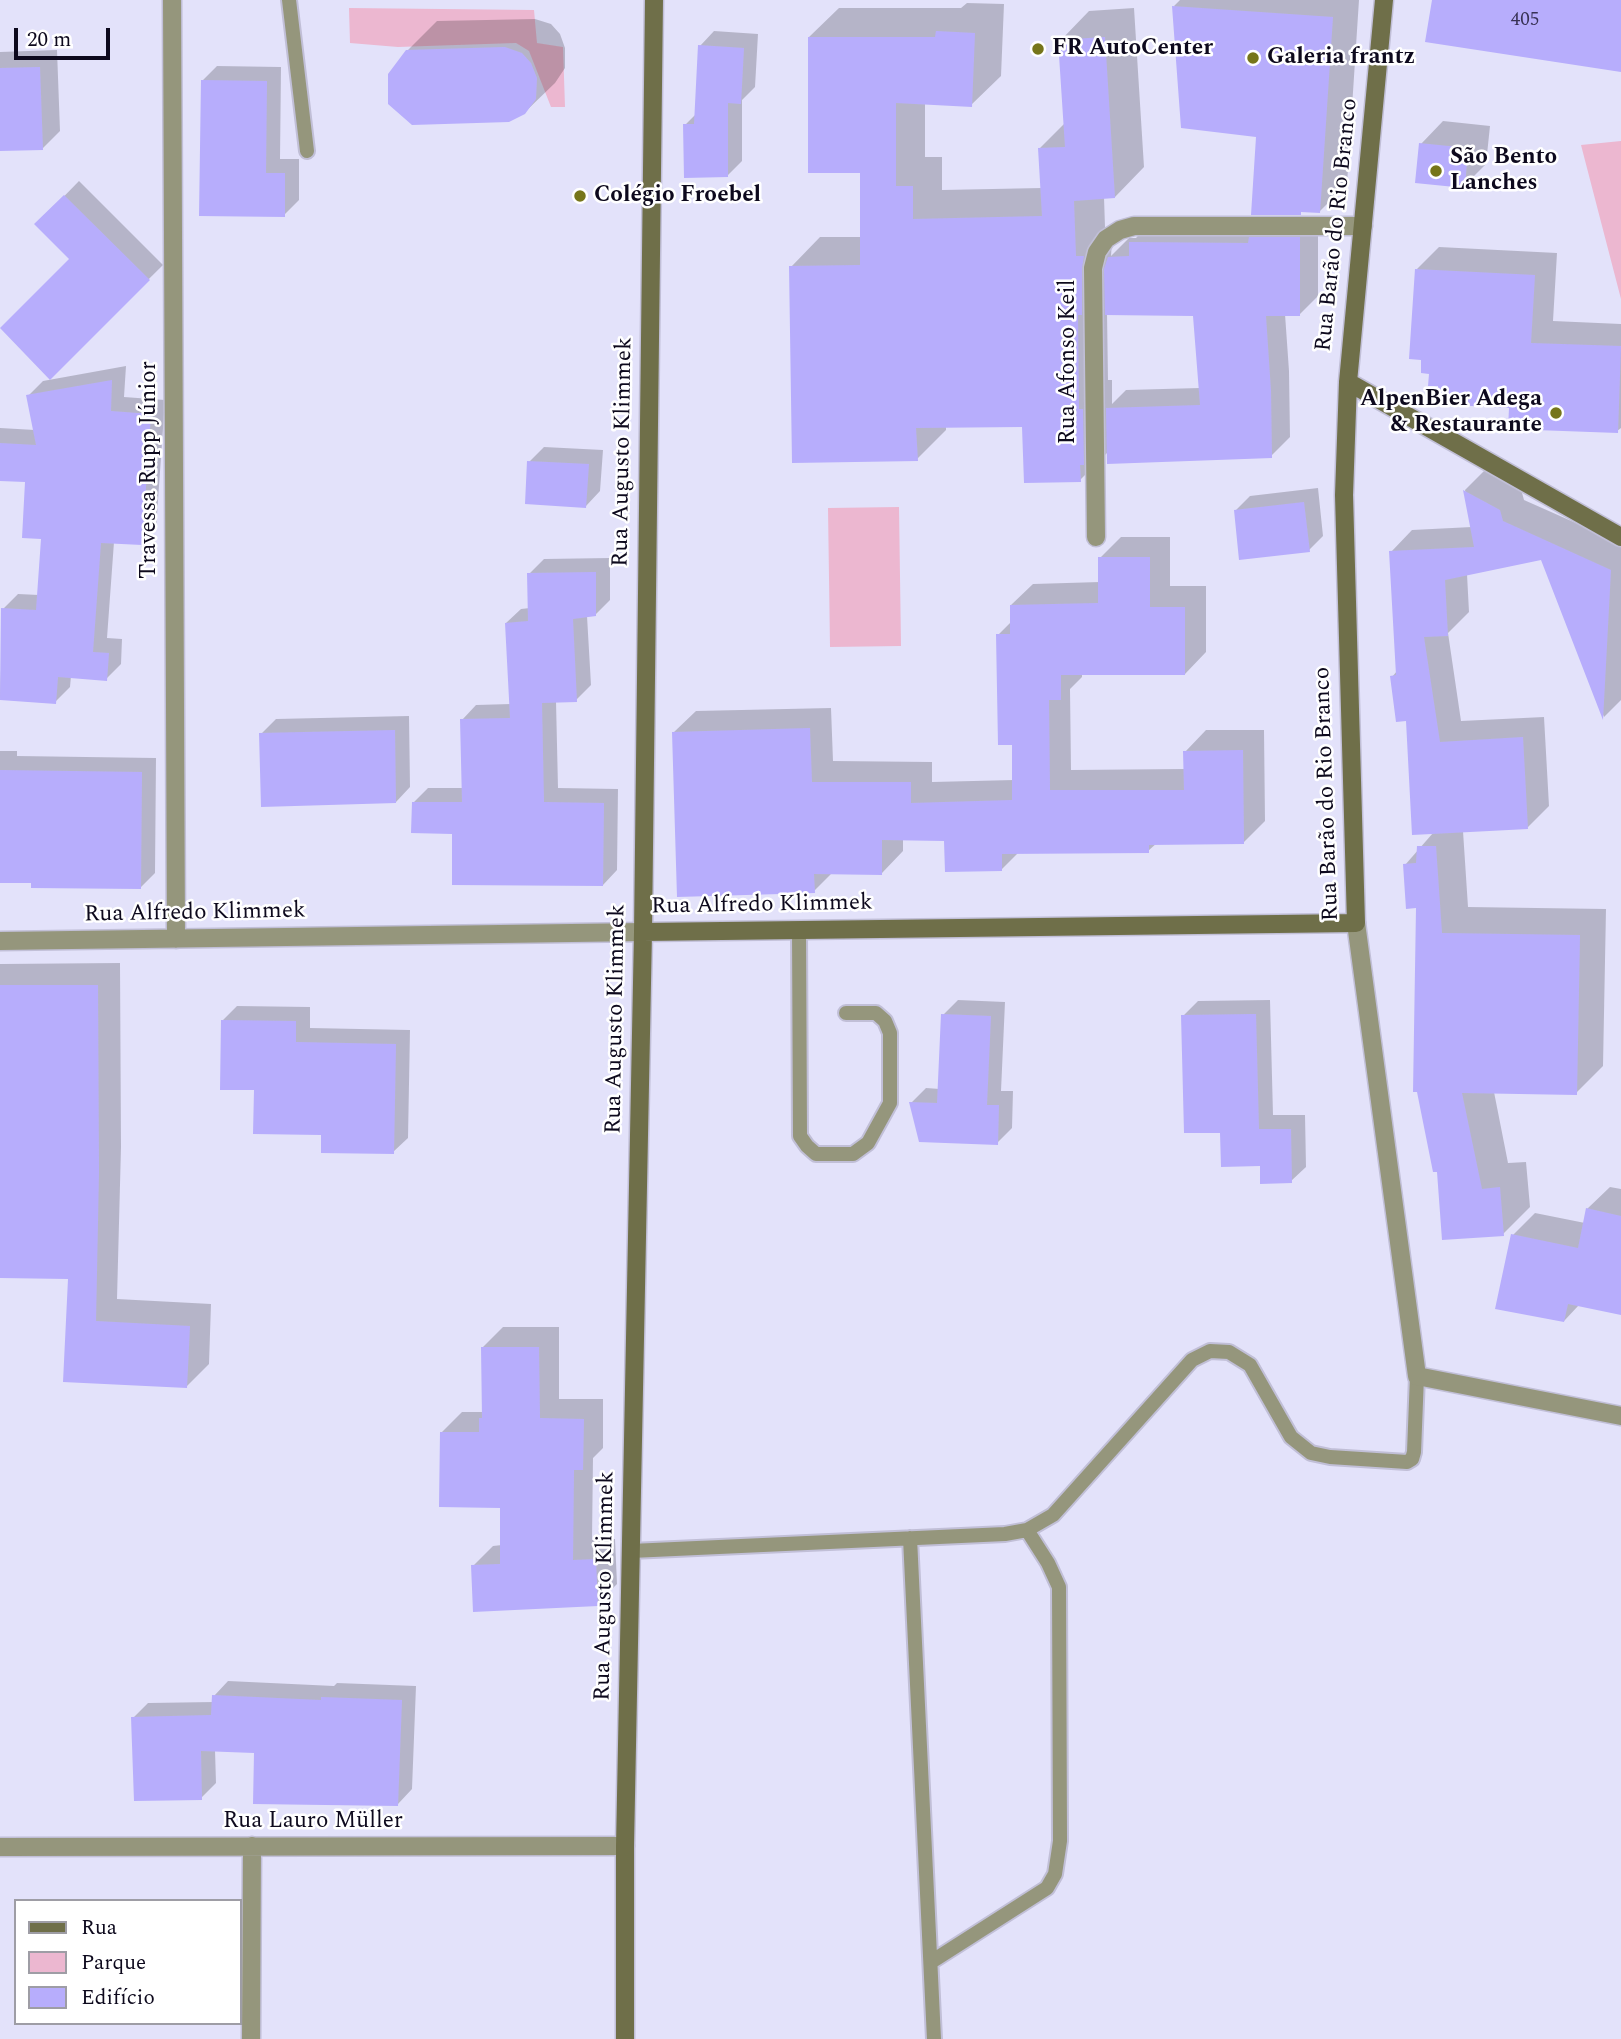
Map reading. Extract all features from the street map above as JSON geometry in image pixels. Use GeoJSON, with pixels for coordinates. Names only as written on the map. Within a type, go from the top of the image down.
{"type":"FeatureCollection","features":[{"type":"Feature","properties":{"kind":"street","name":"Travessa Rupp Júnior"},"geometry":{"type":"LineString","coordinates":[[172,0],[176,939]]}},
{"type":"Feature","properties":{"kind":"street","name":"Rua Augusto Klimmek"},"geometry":{"type":"LineString","coordinates":[[625,2039],[625,1846],[643,932],[654,0]]}},
{"type":"Feature","properties":{"kind":"street","name":"Rua Barão do Rio Branco"},"geometry":{"type":"LineString","coordinates":[[1384,0],[1348,382],[1344,495],[1356,923],[1417,1376]]}},
{"type":"Feature","properties":{"kind":"street","name":"Rua Afonso Keil"},"geometry":{"type":"LineString","coordinates":[[1096,537],[1093,268],[1097,252],[1106,239],[1120,230],[1134,226],[1363,226]]}},
{"type":"Feature","properties":{"kind":"street"},"geometry":{"type":"LineString","coordinates":[[1348,382],[1621,537]]}},
{"type":"Feature","properties":{"kind":"street","name":"Rua Alfredo Klimmek"},"geometry":{"type":"LineString","coordinates":[[0,941],[1356,923]]}},
{"type":"Feature","properties":{"kind":"street"},"geometry":{"type":"LineString","coordinates":[[1417,1376],[1621,1416]]}},
{"type":"Feature","properties":{"kind":"street"},"geometry":{"type":"LineString","coordinates":[[251,2039],[252,1846]]}},
{"type":"Feature","properties":{"kind":"street","name":"Rua Lauro Müller"},"geometry":{"type":"LineString","coordinates":[[0,1847],[625,1846]]}},
{"type":"Feature","properties":{"kind":"lane"},"geometry":{"type":"LineString","coordinates":[[289,0],[307,151]]}},
{"type":"Feature","properties":{"kind":"lane"},"geometry":{"type":"LineString","coordinates":[[799,930],[800,1136],[816,1154],[853,1154],[868,1143],[890,1103],[890,1033],[885,1021],[876,1013],[846,1013]]}},
{"type":"Feature","properties":{"kind":"lane"},"geometry":{"type":"LineString","coordinates":[[631,1551],[1005,1534],[1027,1530],[1053,1515],[1192,1360],[1210,1351],[1229,1352],[1250,1365],[1291,1437],[1311,1453],[1330,1457],[1407,1462],[1412,1459],[1417,1376]]}},
{"type":"Feature","properties":{"kind":"lane"},"geometry":{"type":"LineString","coordinates":[[931,1962],[1047,1888],[1055,1874],[1060,1841],[1059,1587],[1048,1563],[1027,1530]]}},
{"type":"Feature","properties":{"kind":"lane"},"geometry":{"type":"LineString","coordinates":[[909,1538],[934,2039]]}},
{"type":"Feature","properties":{"kind":"green space"},"geometry":{"type":"Polygon","coordinates":[[[349,8],[534,10],[537,43],[563,47],[565,107],[551,107],[529,51],[516,43],[398,47],[350,43],[349,8]]]}},
{"type":"Feature","properties":{"kind":"green space"},"geometry":{"type":"Polygon","coordinates":[[[1621,141],[1621,299],[1581,145],[1621,141]]]}},
{"type":"Feature","properties":{"kind":"green space"},"geometry":{"type":"Polygon","coordinates":[[[899,507],[901,646],[830,647],[828,508],[899,507]]]}},
{"type":"Feature","properties":{"kind":"building"},"geometry":{"type":"Polygon","coordinates":[[[1432,0],[1621,0],[1621,72],[1425,42],[1432,0]]]}},
{"type":"Feature","properties":{"kind":"building","name":"Galeria frantz"},"geometry":{"type":"Polygon","coordinates":[[[1172,6],[1333,17],[1320,213],[1251,215],[1256,137],[1181,128],[1172,6]]]}},
{"type":"Feature","properties":{"kind":"building"},"geometry":{"type":"Polygon","coordinates":[[[936,31],[975,33],[972,107],[896,103],[896,186],[913,186],[913,219],[1042,216],[1038,148],[1065,147],[1058,40],[1105,37],[1115,198],[1074,201],[1076,256],[1084,256],[1082,315],[1078,315],[1079,409],[1083,409],[1084,465],[1080,465],[1081,482],[1024,483],[1022,427],[916,428],[918,461],[792,463],[789,266],[860,265],[860,173],[808,173],[808,37],[935,37],[936,31]]]}},
{"type":"Feature","properties":{"kind":"building"},"geometry":{"type":"Polygon","coordinates":[[[698,45],[744,48],[741,104],[728,103],[728,177],[684,178],[683,124],[694,124],[698,45]]]}},
{"type":"Feature","properties":{"kind":"building"},"geometry":{"type":"Polygon","coordinates":[[[505,47],[522,53],[531,63],[537,78],[536,99],[525,114],[509,122],[412,125],[388,104],[388,74],[406,50],[505,47]]]}},
{"type":"Feature","properties":{"kind":"building"},"geometry":{"type":"Polygon","coordinates":[[[40,67],[43,150],[0,151],[0,68],[40,67]]]}},
{"type":"Feature","properties":{"kind":"building"},"geometry":{"type":"Polygon","coordinates":[[[201,80],[267,81],[266,173],[285,173],[285,217],[199,216],[201,80]]]}},
{"type":"Feature","properties":{"kind":"building"},"geometry":{"type":"Polygon","coordinates":[[[1419,143],[1468,148],[1465,188],[1415,183],[1419,143]]]}},
{"type":"Feature","properties":{"kind":"building"},"geometry":{"type":"Polygon","coordinates":[[[64,195],[150,280],[50,380],[0,328],[69,259],[34,224],[64,195]]]}},
{"type":"Feature","properties":{"kind":"building"},"geometry":{"type":"Polygon","coordinates":[[[1249,237],[1300,237],[1300,316],[1266,316],[1272,458],[1107,464],[1106,408],[1200,405],[1193,316],[1105,315],[1104,269],[1108,257],[1129,256],[1129,242],[1248,243],[1249,237]]]}},
{"type":"Feature","properties":{"kind":"building"},"geometry":{"type":"Polygon","coordinates":[[[1415,269],[1535,275],[1531,343],[1621,346],[1618,433],[1508,429],[1509,408],[1453,405],[1453,395],[1438,395],[1438,386],[1428,386],[1429,374],[1421,373],[1421,360],[1409,359],[1415,269]]]}},
{"type":"Feature","properties":{"kind":"building"},"geometry":{"type":"Polygon","coordinates":[[[112,380],[111,411],[151,414],[142,545],[101,543],[93,652],[109,653],[107,681],[58,677],[56,704],[0,700],[1,608],[36,610],[41,539],[22,538],[25,482],[0,481],[0,443],[36,445],[26,395],[112,380]]]}},
{"type":"Feature","properties":{"kind":"building"},"geometry":{"type":"Polygon","coordinates":[[[527,461],[589,464],[586,508],[525,504],[527,461]]]}},
{"type":"Feature","properties":{"kind":"building"},"geometry":{"type":"Polygon","coordinates":[[[1463,490],[1500,510],[1503,521],[1611,570],[1603,720],[1541,560],[1445,580],[1448,636],[1424,637],[1440,742],[1523,737],[1528,829],[1412,835],[1406,721],[1396,722],[1390,676],[1396,675],[1389,551],[1474,547],[1463,490]]]}},
{"type":"Feature","properties":{"kind":"building"},"geometry":{"type":"Polygon","coordinates":[[[1304,502],[1310,552],[1239,560],[1234,510],[1304,502]]]}},
{"type":"Feature","properties":{"kind":"building"},"geometry":{"type":"Polygon","coordinates":[[[1098,557],[1150,557],[1150,607],[1185,607],[1185,675],[1061,675],[1061,700],[1049,700],[1050,790],[1184,790],[1183,751],[1243,750],[1244,844],[1149,845],[1149,853],[1002,854],[1002,871],[945,872],[944,841],[882,840],[882,875],[814,874],[815,893],[677,897],[672,732],[810,728],[812,782],[911,782],[911,803],[1012,800],[1012,745],[998,745],[996,634],[1010,634],[1010,605],[1098,603],[1098,557]]]}},
{"type":"Feature","properties":{"kind":"building"},"geometry":{"type":"Polygon","coordinates":[[[596,572],[596,616],[573,619],[577,702],[542,703],[544,802],[604,803],[603,886],[452,885],[452,834],[411,833],[412,802],[462,802],[460,719],[510,718],[505,623],[528,621],[527,573],[596,572]]]}},
{"type":"Feature","properties":{"kind":"building"},"geometry":{"type":"Polygon","coordinates":[[[395,730],[396,803],[261,807],[259,733],[395,730]]]}},
{"type":"Feature","properties":{"kind":"building"},"geometry":{"type":"Polygon","coordinates":[[[0,770],[142,772],[141,889],[31,888],[31,883],[0,883],[0,770]]]}},
{"type":"Feature","properties":{"kind":"building"},"geometry":{"type":"Polygon","coordinates":[[[1417,846],[1436,846],[1442,933],[1580,935],[1577,1095],[1462,1093],[1482,1189],[1500,1187],[1504,1236],[1442,1240],[1437,1172],[1433,1172],[1417,1092],[1413,1092],[1416,908],[1406,909],[1403,864],[1416,863],[1417,846]]]}},
{"type":"Feature","properties":{"kind":"building"},"geometry":{"type":"Polygon","coordinates":[[[0,985],[98,985],[99,1171],[96,1321],[190,1326],[187,1388],[63,1382],[68,1279],[0,1278],[0,985]]]}},
{"type":"Feature","properties":{"kind":"building"},"geometry":{"type":"Polygon","coordinates":[[[941,1014],[991,1016],[987,1105],[999,1105],[998,1145],[919,1142],[909,1102],[937,1103],[941,1014]]]}},
{"type":"Feature","properties":{"kind":"building"},"geometry":{"type":"Polygon","coordinates":[[[1256,1014],[1259,1129],[1291,1129],[1292,1183],[1260,1184],[1260,1166],[1221,1167],[1220,1133],[1184,1133],[1181,1015],[1256,1014]]]}},
{"type":"Feature","properties":{"kind":"building"},"geometry":{"type":"Polygon","coordinates":[[[221,1020],[296,1021],[296,1042],[396,1044],[394,1154],[321,1153],[321,1135],[253,1134],[254,1090],[220,1090],[221,1020]]]}},
{"type":"Feature","properties":{"kind":"building"},"geometry":{"type":"Polygon","coordinates":[[[1586,1208],[1621,1216],[1621,1315],[1568,1304],[1564,1322],[1495,1309],[1511,1234],[1578,1248],[1586,1208]]]}},
{"type":"Feature","properties":{"kind":"building"},"geometry":{"type":"Polygon","coordinates":[[[481,1347],[539,1347],[540,1418],[584,1419],[583,1470],[574,1470],[573,1560],[596,1559],[598,1606],[473,1612],[471,1565],[500,1564],[500,1508],[439,1507],[440,1432],[479,1432],[479,1418],[482,1418],[481,1347]]]}},
{"type":"Feature","properties":{"kind":"building"},"geometry":{"type":"Polygon","coordinates":[[[212,1695],[321,1700],[321,1697],[402,1700],[398,1806],[253,1804],[254,1753],[201,1751],[202,1800],[134,1801],[131,1717],[211,1715],[212,1695]]]}},
{"type":"Feature","properties":{"kind":"place","name":"FR AutoCenter"},"geometry":{"type":"Point","coordinates":[1038,49]}},
{"type":"Feature","properties":{"kind":"place","name":"Galeria frantz"},"geometry":{"type":"Point","coordinates":[1253,58]}},
{"type":"Feature","properties":{"kind":"place","name":"São Bento Lanches"},"geometry":{"type":"Point","coordinates":[1436,171]}},
{"type":"Feature","properties":{"kind":"place","name":"Colégio Froebel"},"geometry":{"type":"Point","coordinates":[580,196]}},
{"type":"Feature","properties":{"kind":"place","name":"AlpenBier Adega & Restaurante"},"geometry":{"type":"Point","coordinates":[1556,413]}}]}
